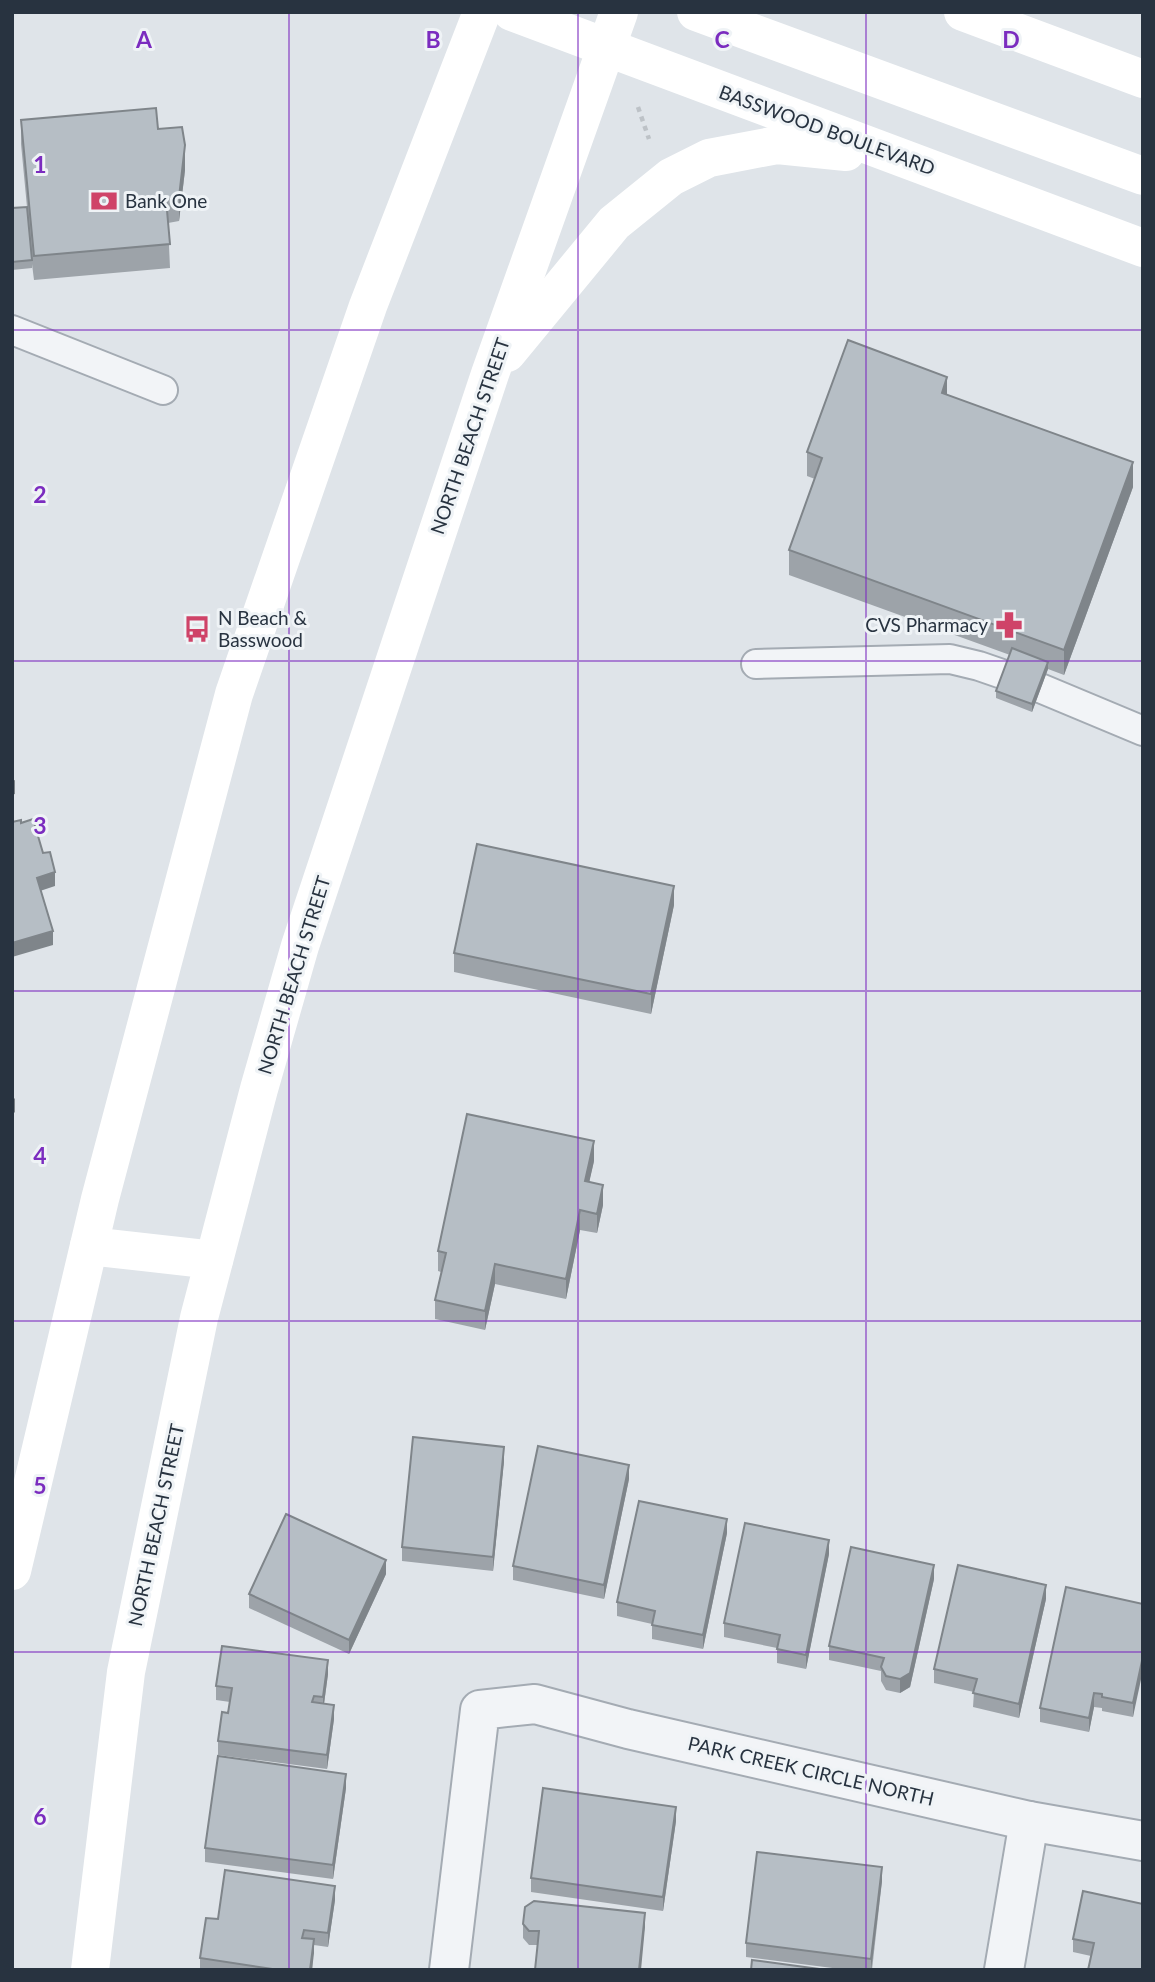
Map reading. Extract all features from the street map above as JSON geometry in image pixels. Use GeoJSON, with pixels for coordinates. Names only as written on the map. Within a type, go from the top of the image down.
{"type":"FeatureCollection","features":[{"type":"Feature","properties":{"kind":"main road"},"geometry":{"type":"LineString","coordinates":[[12,1571],[89,1245],[234,694],[368,306],[482,12]]}},
{"type":"Feature","properties":{"kind":"main road","name":"BASSWOOD BOULEVARD"},"geometry":{"type":"LineString","coordinates":[[512,12],[1143,248]]}},
{"type":"Feature","properties":{"kind":"main road","name":"NORTH BEACH STREET"},"geometry":{"type":"LineString","coordinates":[[90,1970],[126,1672],[199,1318],[259,1089],[300,946],[490,374],[619,12]]}},
{"type":"Feature","properties":{"kind":"main road"},"geometry":{"type":"LineString","coordinates":[[696,12],[1143,176]]}},
{"type":"Feature","properties":{"kind":"main road"},"geometry":{"type":"LineString","coordinates":[[963,12],[1143,79]]}},
{"type":"Feature","properties":{"kind":"main road"},"geometry":{"type":"LineString","coordinates":[[490,374],[614,223],[671,177],[709,158],[776,145],[898,157]]}},
{"type":"Feature","properties":{"kind":"main road"},"geometry":{"type":"LineString","coordinates":[[89,1245],[214,1260]]}},
{"type":"Feature","properties":{"kind":"street","name":"PARK CREEK CIRCLE NORTH"},"geometry":{"type":"LineString","coordinates":[[449,1970],[480,1710],[535,1704],[628,1729],[1030,1821],[1143,1841]]}},
{"type":"Feature","properties":{"kind":"street"},"geometry":{"type":"LineString","coordinates":[[1004,1970],[1030,1821]]}},
{"type":"Feature","properties":{"kind":"lane"},"geometry":{"type":"LineString","coordinates":[[12,330],[163,390]]}},
{"type":"Feature","properties":{"kind":"lane"},"geometry":{"type":"LineString","coordinates":[[756,664],[950,659],[1005,675]]}},
{"type":"Feature","properties":{"kind":"lane"},"geometry":{"type":"LineString","coordinates":[[1040,688],[1143,731]]}},
{"type":"Feature","properties":{"kind":"path"},"geometry":{"type":"LineString","coordinates":[[638,107],[652,146]]}},
{"type":"Feature","properties":{"kind":"building","name":"Bank One"},"geometry":{"type":"Polygon","coordinates":[[[156,108],[158,129],[182,127],[185,145],[179,197],[166,199],[170,244],[34,256],[21,120],[156,108]]]}},
{"type":"Feature","properties":{"kind":"building"},"geometry":{"type":"Polygon","coordinates":[[[27,207],[32,260],[12,262],[12,208],[27,207]]]}},
{"type":"Feature","properties":{"kind":"building","name":"CVS Pharmacy"},"geometry":{"type":"Polygon","coordinates":[[[848,340],[947,377],[942,393],[1133,462],[1064,650],[789,550],[822,458],[807,452],[848,340]]]}},
{"type":"Feature","properties":{"kind":"building"},"geometry":{"type":"Polygon","coordinates":[[[1012,648],[1048,662],[1032,704],[996,691],[1012,648]]]}},
{"type":"Feature","properties":{"kind":"building"},"geometry":{"type":"Polygon","coordinates":[[[33,819],[43,853],[50,852],[55,872],[37,878],[53,931],[12,943],[12,822],[21,820],[21,823],[33,819]]]}},
{"type":"Feature","properties":{"kind":"building"},"geometry":{"type":"Polygon","coordinates":[[[477,844],[674,886],[651,994],[454,953],[477,844]]]}},
{"type":"Feature","properties":{"kind":"building"},"geometry":{"type":"Polygon","coordinates":[[[467,1114],[594,1141],[585,1181],[603,1185],[597,1214],[580,1210],[566,1279],[495,1264],[485,1311],[435,1300],[446,1253],[438,1251],[467,1114]]]}},
{"type":"Feature","properties":{"kind":"building"},"geometry":{"type":"Polygon","coordinates":[[[413,1437],[504,1447],[493,1557],[402,1547],[413,1437]]]}},
{"type":"Feature","properties":{"kind":"building"},"geometry":{"type":"Polygon","coordinates":[[[538,1446],[629,1465],[604,1585],[513,1566],[538,1446]]]}},
{"type":"Feature","properties":{"kind":"building"},"geometry":{"type":"Polygon","coordinates":[[[639,1501],[727,1519],[703,1635],[652,1625],[655,1611],[617,1602],[639,1501]]]}},
{"type":"Feature","properties":{"kind":"building"},"geometry":{"type":"Polygon","coordinates":[[[286,1514],[386,1560],[349,1640],[249,1594],[286,1514]]]}},
{"type":"Feature","properties":{"kind":"building"},"geometry":{"type":"Polygon","coordinates":[[[745,1523],[829,1540],[806,1655],[777,1649],[780,1635],[724,1623],[745,1523]]]}},
{"type":"Feature","properties":{"kind":"building"},"geometry":{"type":"Polygon","coordinates":[[[851,1547],[934,1565],[910,1673],[900,1679],[886,1676],[881,1667],[884,1658],[829,1646],[851,1547]]]}},
{"type":"Feature","properties":{"kind":"building"},"geometry":{"type":"Polygon","coordinates":[[[958,1565],[1046,1585],[1019,1704],[973,1693],[977,1679],[934,1669],[958,1565]]]}},
{"type":"Feature","properties":{"kind":"building"},"geometry":{"type":"Polygon","coordinates":[[[1066,1587],[1143,1604],[1143,1656],[1133,1703],[1094,1693],[1089,1718],[1040,1708],[1066,1587]]]}},
{"type":"Feature","properties":{"kind":"building"},"geometry":{"type":"Polygon","coordinates":[[[222,1646],[328,1660],[323,1697],[314,1696],[312,1702],[334,1705],[327,1755],[218,1741],[222,1712],[228,1713],[232,1688],[216,1686],[222,1646]]]}},
{"type":"Feature","properties":{"kind":"building"},"geometry":{"type":"Polygon","coordinates":[[[218,1756],[346,1774],[333,1865],[205,1848],[218,1756]]]}},
{"type":"Feature","properties":{"kind":"building"},"geometry":{"type":"Polygon","coordinates":[[[543,1788],[676,1807],[663,1897],[531,1878],[543,1788]]]}},
{"type":"Feature","properties":{"kind":"building"},"geometry":{"type":"Polygon","coordinates":[[[757,1852],[882,1867],[871,1959],[746,1943],[757,1852]]]}},
{"type":"Feature","properties":{"kind":"building"},"geometry":{"type":"Polygon","coordinates":[[[225,1870],[335,1886],[328,1933],[304,1930],[302,1938],[314,1939],[310,1970],[279,1970],[200,1958],[206,1918],[218,1919],[225,1870]]]}},
{"type":"Feature","properties":{"kind":"building"},"geometry":{"type":"Polygon","coordinates":[[[1083,1891],[1143,1904],[1143,1970],[1088,1970],[1094,1943],[1073,1939],[1083,1891]]]}},
{"type":"Feature","properties":{"kind":"building"},"geometry":{"type":"Polygon","coordinates":[[[534,1901],[645,1913],[639,1970],[535,1970],[539,1931],[529,1931],[523,1924],[525,1907],[534,1901]]]}},
{"type":"Feature","properties":{"kind":"building"},"geometry":{"type":"Polygon","coordinates":[[[752,1960],[827,1970],[751,1970],[752,1960]]]}},
{"type":"Feature","properties":{"kind":"place","name":"Bank One"},"geometry":{"type":"Point","coordinates":[104,201]}},
{"type":"Feature","properties":{"kind":"place","name":"CVS Pharmacy"},"geometry":{"type":"Point","coordinates":[1009,625]}},
{"type":"Feature","properties":{"kind":"place","name":"N Beach & Basswood"},"geometry":{"type":"Point","coordinates":[197,629]}}]}
